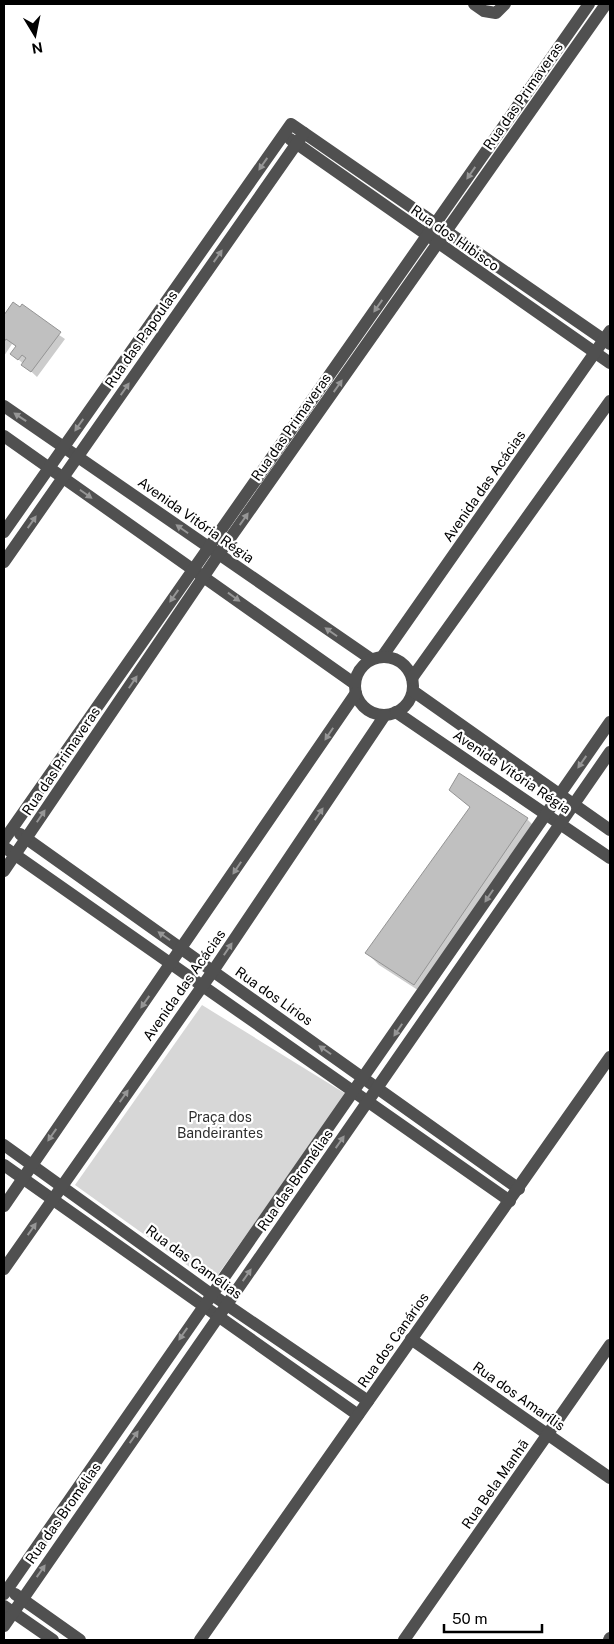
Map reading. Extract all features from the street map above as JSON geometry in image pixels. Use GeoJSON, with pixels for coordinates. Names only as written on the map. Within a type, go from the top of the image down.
{"type":"FeatureCollection","features":[{"type":"Feature","properties":{"kind":"street"},"geometry":{"type":"LineString","coordinates":[[474,4],[484,11],[496,12],[505,4]]}},
{"type":"Feature","properties":{"kind":"street","name":"Rua das Primaveras"},"geometry":{"type":"LineString","coordinates":[[4,840],[438,244],[441,228],[589,4]]}},
{"type":"Feature","properties":{"kind":"street","name":"Rua das Primaveras"},"geometry":{"type":"LineString","coordinates":[[214,551],[427,237],[441,228],[606,4]]}},
{"type":"Feature","properties":{"kind":"street","name":"Rua dos Hibisco"},"geometry":{"type":"LineString","coordinates":[[291,124],[441,228],[608,338]]}},
{"type":"Feature","properties":{"kind":"street","name":"Rua das Papoulas"},"geometry":{"type":"LineString","coordinates":[[4,532],[291,124]]}},
{"type":"Feature","properties":{"kind":"street","name":"Rua das Papoulas"},"geometry":{"type":"LineString","coordinates":[[4,562],[304,133]]}},
{"type":"Feature","properties":{"kind":"street","name":"Rua dos Hibisco"},"geometry":{"type":"LineString","coordinates":[[283,135],[610,363]]}},
{"type":"Feature","properties":{"kind":"street","name":"Avenida das Acácias"},"geometry":{"type":"LineString","coordinates":[[376,658],[608,338]]}},
{"type":"Feature","properties":{"kind":"street"},"geometry":{"type":"LineString","coordinates":[[412,685],[403,664],[397,660],[376,658],[362,667],[356,689],[360,702],[372,713],[391,713],[410,700],[412,685],[610,401]]}},
{"type":"Feature","properties":{"kind":"street","name":"Avenida Vitória Régia"},"geometry":{"type":"LineString","coordinates":[[4,406],[214,551],[376,658]]}},
{"type":"Feature","properties":{"kind":"street"},"geometry":{"type":"LineString","coordinates":[[4,436],[199,572],[356,689]]}},
{"type":"Feature","properties":{"kind":"street","name":"Rua das Primaveras"},"geometry":{"type":"LineString","coordinates":[[4,871],[199,572]]}},
{"type":"Feature","properties":{"kind":"street","name":"Avenida Vitória Régia"},"geometry":{"type":"LineString","coordinates":[[412,685],[559,796],[610,830]]}},
{"type":"Feature","properties":{"kind":"street","name":"Avenida das Acácias"},"geometry":{"type":"LineString","coordinates":[[4,1206],[172,964],[356,689]]}},
{"type":"Feature","properties":{"kind":"street","name":"Avenida Vitória Régia"},"geometry":{"type":"LineString","coordinates":[[391,713],[546,813],[610,858]]}},
{"type":"Feature","properties":{"kind":"street","name":"Avenida das Acácias"},"geometry":{"type":"LineString","coordinates":[[4,1269],[214,971],[391,713]]}},
{"type":"Feature","properties":{"kind":"street","name":"Rua das Bromélias"},"geometry":{"type":"LineString","coordinates":[[5,1590],[365,1078],[610,722]]}},
{"type":"Feature","properties":{"kind":"street","name":"Rua das Bromélias"},"geometry":{"type":"LineString","coordinates":[[4,1626],[8,1609],[22,1599],[610,752]]}},
{"type":"Feature","properties":{"kind":"street","name":"Rua dos Lírios"},"geometry":{"type":"LineString","coordinates":[[12,828],[519,1189]]}},
{"type":"Feature","properties":{"kind":"street"},"geometry":{"type":"LineString","coordinates":[[4,847],[510,1201]]}},
{"type":"Feature","properties":{"kind":"street","name":"Rua dos Canários"},"geometry":{"type":"LineString","coordinates":[[200,1640],[610,1057]]}},
{"type":"Feature","properties":{"kind":"street","name":"Rua das Camélias"},"geometry":{"type":"LineString","coordinates":[[4,1145],[226,1304],[368,1401]]}},
{"type":"Feature","properties":{"kind":"street"},"geometry":{"type":"LineString","coordinates":[[4,1165],[358,1415]]}},
{"type":"Feature","properties":{"kind":"street","name":"Rua dos Amarílis"},"geometry":{"type":"LineString","coordinates":[[411,1339],[610,1478]]}},
{"type":"Feature","properties":{"kind":"street","name":"Rua Bela Manhã"},"geometry":{"type":"LineString","coordinates":[[404,1640],[610,1345]]}},
{"type":"Feature","properties":{"kind":"street"},"geometry":{"type":"LineString","coordinates":[[5,1590],[22,1599],[80,1640]]}},
{"type":"Feature","properties":{"kind":"street"},"geometry":{"type":"LineString","coordinates":[[8,1609],[53,1640]]}},
{"type":"Feature","properties":{"kind":"green space","name":"Praça dos Bandeirantes"},"geometry":{"type":"Polygon","coordinates":[[[202,1005],[346,1094],[212,1283],[75,1185],[202,1005]]]}},
{"type":"Feature","properties":{"kind":"building"},"geometry":{"type":"Polygon","coordinates":[[[13,302],[20,307],[22,304],[61,332],[31,372],[21,365],[26,358],[22,355],[18,360],[10,354],[16,346],[6,339],[4,342],[4,315],[13,302]]]}},
{"type":"Feature","properties":{"kind":"building"},"geometry":{"type":"Polygon","coordinates":[[[459,773],[528,818],[414,985],[365,953],[470,807],[449,790],[459,773]]]}}]}
